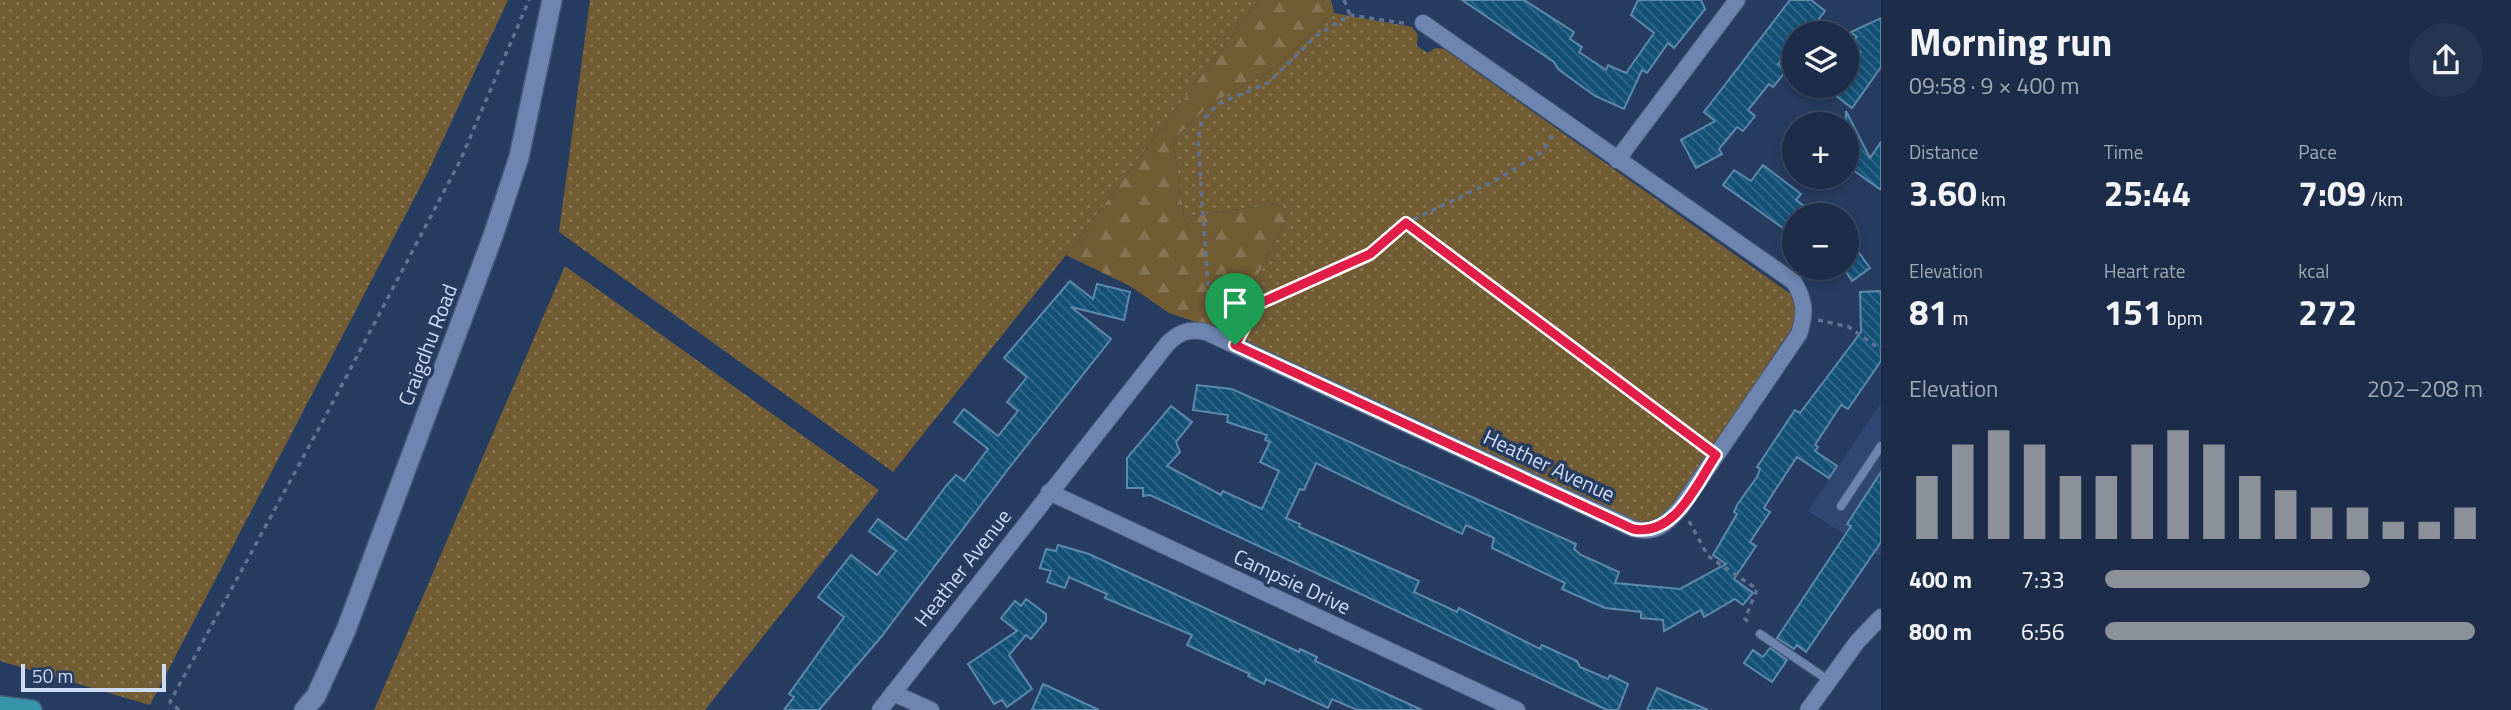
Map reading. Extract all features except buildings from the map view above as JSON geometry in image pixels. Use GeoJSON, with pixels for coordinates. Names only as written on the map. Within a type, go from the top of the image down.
{"type":"FeatureCollection","features":[{"type":"Feature","properties":{"kind":"main road","name":"Craigdhu Road"},"geometry":{"type":"LineString","coordinates":[[312,705],[346,629],[494,236],[519,157],[552,0]]}},
{"type":"Feature","properties":{"kind":"main road"},"geometry":{"type":"LineString","coordinates":[[0,706],[32,710]]}},
{"type":"Feature","properties":{"kind":"street"},"geometry":{"type":"LineString","coordinates":[[1617,160],[1737,0]]}},
{"type":"Feature","properties":{"kind":"street"},"geometry":{"type":"LineString","coordinates":[[1423,23],[1794,282],[1803,299],[1804,316]]}},
{"type":"Feature","properties":{"kind":"street","name":"Heather Avenue"},"geometry":{"type":"LineString","coordinates":[[880,710],[1049,492],[1178,333],[1191,329],[1206,332],[1633,529],[1657,530],[1666,525],[1681,507],[1799,334],[1804,316]]}},
{"type":"Feature","properties":{"kind":"street","name":"Campsie Drive"},"geometry":{"type":"LineString","coordinates":[[1049,492],[1517,710]]}},
{"type":"Feature","properties":{"kind":"street"},"geometry":{"type":"LineString","coordinates":[[1808,710],[1828,680],[1881,617]]}},
{"type":"Feature","properties":{"kind":"street"},"geometry":{"type":"LineString","coordinates":[[893,693],[931,710]]}},
{"type":"Feature","properties":{"kind":"lane"},"geometry":{"type":"LineString","coordinates":[[1841,506],[1881,446]]}},
{"type":"Feature","properties":{"kind":"lane"},"geometry":{"type":"LineString","coordinates":[[1760,634],[1828,680]]}},
{"type":"Feature","properties":{"kind":"path"},"geometry":{"type":"LineString","coordinates":[[179,710],[170,702],[332,405],[460,161],[529,0]]}},
{"type":"Feature","properties":{"kind":"path"},"geometry":{"type":"LineString","coordinates":[[1344,0],[1350,15]]}},
{"type":"Feature","properties":{"kind":"path"},"geometry":{"type":"LineString","coordinates":[[1206,332],[1211,312],[1198,140],[1202,121],[1218,104],[1268,83],[1316,36],[1350,15],[1404,24],[1423,23]]}},
{"type":"Feature","properties":{"kind":"path"},"geometry":{"type":"LineString","coordinates":[[1235,345],[1256,305],[1370,254],[1406,223],[1498,179],[1542,152],[1563,121]]}},
{"type":"Feature","properties":{"kind":"path"},"geometry":{"type":"LineString","coordinates":[[1406,223],[1716,455]]}},
{"type":"Feature","properties":{"kind":"path"},"geometry":{"type":"LineString","coordinates":[[1804,316],[1849,327],[1881,350]]}},
{"type":"Feature","properties":{"kind":"path"},"geometry":{"type":"LineString","coordinates":[[1681,507],[1708,556],[1757,589],[1745,619],[1760,634]]}},
{"type":"Feature","properties":{"kind":"shaded area"},"geometry":{"type":"Polygon","coordinates":[[[1881,403],[1881,557],[1808,511],[1881,403]]]}},
{"type":"Feature","properties":{"kind":"green space"},"geometry":{"type":"Polygon","coordinates":[[[0,0],[508,0],[429,170],[150,705],[0,661],[0,0]]]}},
{"type":"Feature","properties":{"kind":"green space"},"geometry":{"type":"Polygon","coordinates":[[[590,0],[1259,0],[1066,255],[893,472],[559,232],[590,0]]]}},
{"type":"Feature","properties":{"kind":"green space"},"geometry":{"type":"Polygon","coordinates":[[[1259,0],[1331,0],[1334,13],[1271,71],[1213,102],[1173,140],[1184,217],[1276,204],[1290,211],[1229,333],[1169,313],[1130,286],[1066,255],[1259,0]]]}},
{"type":"Feature","properties":{"kind":"green space"},"geometry":{"type":"Polygon","coordinates":[[[1334,13],[1412,27],[1418,35],[1417,46],[1428,53],[1435,48],[1444,49],[1792,295],[1797,310],[1795,323],[1666,515],[1650,522],[1636,522],[1229,333],[1290,211],[1276,204],[1184,217],[1173,140],[1213,102],[1271,71],[1334,13]]]}},
{"type":"Feature","properties":{"kind":"green space"},"geometry":{"type":"Polygon","coordinates":[[[565,266],[879,490],[705,710],[374,710],[565,266]]]}},
{"type":"Feature","properties":{"kind":"route"},"geometry":{"type":"LineString","coordinates":[[1406,223],[1489,283],[1572,350],[1716,455],[1666,525],[1657,530],[1633,529],[1235,345],[1256,305],[1370,254],[1406,223]]}}]}
